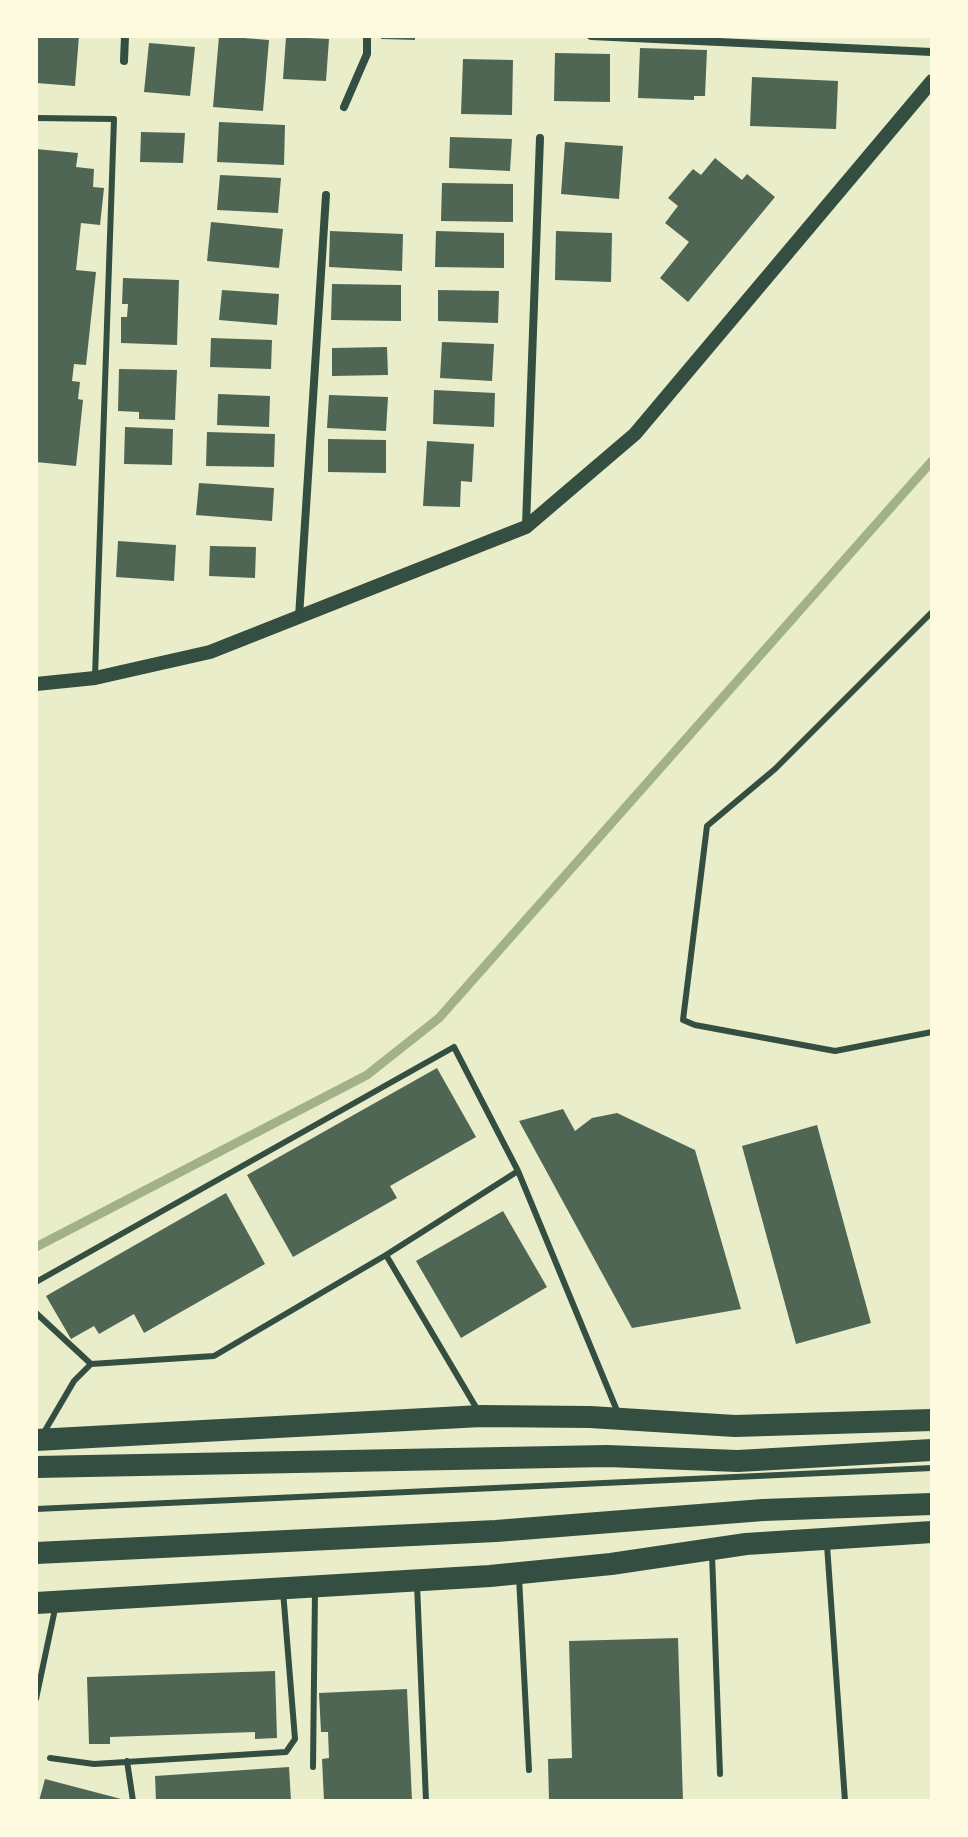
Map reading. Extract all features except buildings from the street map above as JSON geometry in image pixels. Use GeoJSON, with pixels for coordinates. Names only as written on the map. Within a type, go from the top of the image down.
{"type":"FeatureCollection","features":[{"type":"Feature","properties":{"kind":"highway"},"geometry":{"type":"LineString","coordinates":[[38,1440],[481,1416],[621,1419],[735,1426],[932,1420]]}},
{"type":"Feature","properties":{"kind":"highway"},"geometry":{"type":"LineString","coordinates":[[36,1467],[607,1456],[738,1461],[932,1450]]}},
{"type":"Feature","properties":{"kind":"highway"},"geometry":{"type":"LineString","coordinates":[[36,1553],[496,1531],[763,1510],[932,1504]]}},
{"type":"Feature","properties":{"kind":"highway"},"geometry":{"type":"LineString","coordinates":[[46,1602],[518,1573],[712,1549],[932,1532]]}},
{"type":"Feature","properties":{"kind":"street"},"geometry":{"type":"LineString","coordinates":[[124,61],[125,36]]}},
{"type":"Feature","properties":{"kind":"street"},"geometry":{"type":"LineString","coordinates":[[344,107],[367,54],[367,36]]}},
{"type":"Feature","properties":{"kind":"street"},"geometry":{"type":"LineString","coordinates":[[593,36],[728,39],[932,52]]}},
{"type":"Feature","properties":{"kind":"street"},"geometry":{"type":"LineString","coordinates":[[36,684],[95,678],[210,652],[526,527],[635,434],[932,81]]}},
{"type":"Feature","properties":{"kind":"street"},"geometry":{"type":"LineString","coordinates":[[526,527],[540,138]]}},
{"type":"Feature","properties":{"kind":"street"},"geometry":{"type":"LineString","coordinates":[[299,619],[326,195]]}},
{"type":"Feature","properties":{"kind":"lane"},"geometry":{"type":"LineString","coordinates":[[36,118],[114,119],[95,678]]}},
{"type":"Feature","properties":{"kind":"lane"},"geometry":{"type":"LineString","coordinates":[[932,612],[775,769],[707,826],[683,1020],[695,1025],[835,1051],[932,1032]]}},
{"type":"Feature","properties":{"kind":"lane"},"geometry":{"type":"LineString","coordinates":[[36,1282],[454,1047],[518,1171],[621,1419]]}},
{"type":"Feature","properties":{"kind":"lane"},"geometry":{"type":"LineString","coordinates":[[38,1440],[74,1381],[91,1364],[214,1356],[386,1255],[518,1171]]}},
{"type":"Feature","properties":{"kind":"lane"},"geometry":{"type":"LineString","coordinates":[[386,1255],[481,1416]]}},
{"type":"Feature","properties":{"kind":"lane"},"geometry":{"type":"LineString","coordinates":[[36,1313],[91,1364]]}},
{"type":"Feature","properties":{"kind":"lane"},"geometry":{"type":"LineString","coordinates":[[36,1509],[932,1468]]}},
{"type":"Feature","properties":{"kind":"lane"},"geometry":{"type":"LineString","coordinates":[[827,1540],[845,1801]]}},
{"type":"Feature","properties":{"kind":"lane"},"geometry":{"type":"LineString","coordinates":[[712,1549],[720,1774]]}},
{"type":"Feature","properties":{"kind":"lane"},"geometry":{"type":"LineString","coordinates":[[518,1573],[529,1770]]}},
{"type":"Feature","properties":{"kind":"lane"},"geometry":{"type":"LineString","coordinates":[[417,1580],[426,1801]]}},
{"type":"Feature","properties":{"kind":"lane"},"geometry":{"type":"LineString","coordinates":[[313,1767],[315,1587]]}},
{"type":"Feature","properties":{"kind":"lane"},"geometry":{"type":"LineString","coordinates":[[50,1758],[94,1764],[286,1752],[295,1739],[283,1589]]}},
{"type":"Feature","properties":{"kind":"lane"},"geometry":{"type":"LineString","coordinates":[[36,1699],[46,1602]]}},
{"type":"Feature","properties":{"kind":"lane"},"geometry":{"type":"LineString","coordinates":[[127,1761],[133,1801]]}},
{"type":"Feature","properties":{"kind":"waterway"},"geometry":{"type":"LineString","coordinates":[[36,1247],[367,1075],[439,1018],[932,461]]}}]}
